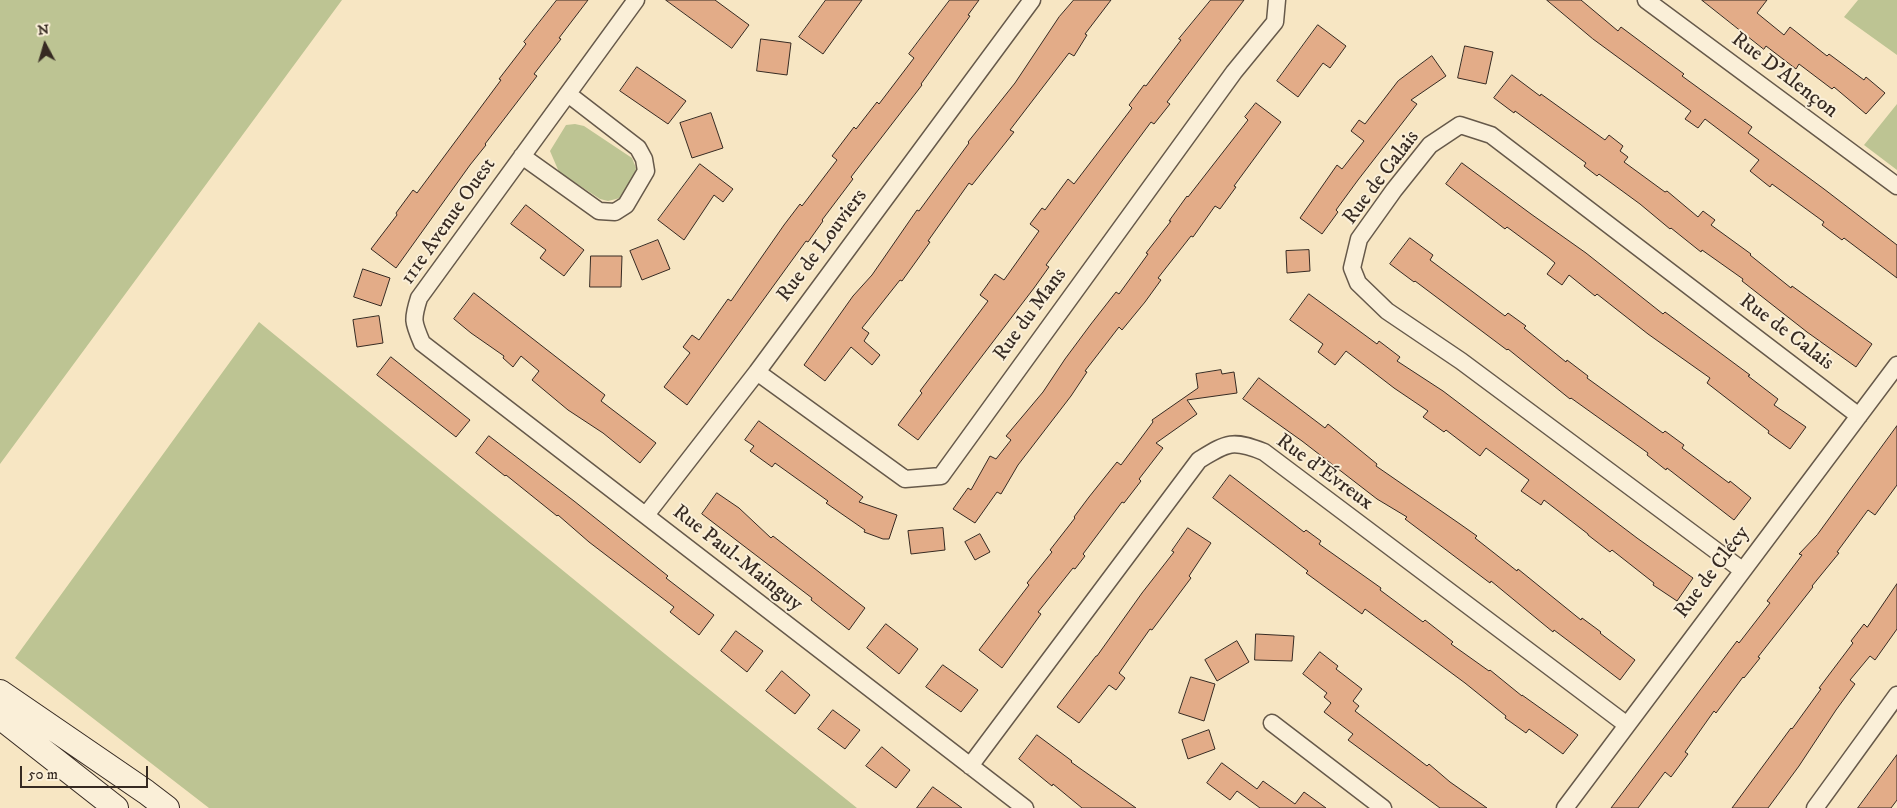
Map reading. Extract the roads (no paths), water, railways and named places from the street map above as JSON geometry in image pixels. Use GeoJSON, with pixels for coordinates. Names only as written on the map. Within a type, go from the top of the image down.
{"type":"FeatureCollection","features":[{"type":"Feature","properties":{"kind":"street","name":"111e Avenue Ouest"},"geometry":{"type":"LineString","coordinates":[[422,343],[414,325],[413,316],[419,298],[636,0]]}},
{"type":"Feature","properties":{"kind":"street","name":"Rue de Louviers"},"geometry":{"type":"LineString","coordinates":[[646,515],[757,372],[1032,0]]}},
{"type":"Feature","properties":{"kind":"street","name":"Rue du Mans"},"geometry":{"type":"LineString","coordinates":[[757,372],[905,479],[941,476],[1234,72],[1275,22],[1277,0]]}},
{"type":"Feature","properties":{"kind":"street","name":"Rue D'Alençon"},"geometry":{"type":"LineString","coordinates":[[1646,0],[1897,186]]}},
{"type":"Feature","properties":{"kind":"street","name":"111e Avenue Ouest"},"geometry":{"type":"LineString","coordinates":[[522,156],[599,211],[615,212],[626,205],[646,171],[644,159],[638,148],[568,94]]}},
{"type":"Feature","properties":{"kind":"street","name":"Rue de Calais"},"geometry":{"type":"LineString","coordinates":[[1742,570],[1461,361],[1386,311],[1358,283],[1352,268],[1360,239],[1394,190],[1430,144],[1460,125],[1491,135],[1859,416]]}},
{"type":"Feature","properties":{"kind":"street","name":"Rue Paul-Mainguy"},"geometry":{"type":"LineString","coordinates":[[422,343],[1025,808]]}},
{"type":"Feature","properties":{"kind":"street","name":"Rue de Clécy"},"geometry":{"type":"LineString","coordinates":[[1565,808],[1897,365]]}},
{"type":"Feature","properties":{"kind":"street","name":"Rue d'Évreux"},"geometry":{"type":"LineString","coordinates":[[970,766],[1199,460],[1226,444],[1245,445],[1264,452],[1627,726]]}},
{"type":"Feature","properties":{"kind":"street"},"geometry":{"type":"LineString","coordinates":[[0,692],[167,808]]}},
{"type":"Feature","properties":{"kind":"street"},"geometry":{"type":"LineString","coordinates":[[1815,808],[1897,695]]}},
{"type":"Feature","properties":{"kind":"street"},"geometry":{"type":"LineString","coordinates":[[0,717],[116,808]]}},
{"type":"Feature","properties":{"kind":"street"},"geometry":{"type":"LineString","coordinates":[[1272,723],[1383,808]]}}]}
